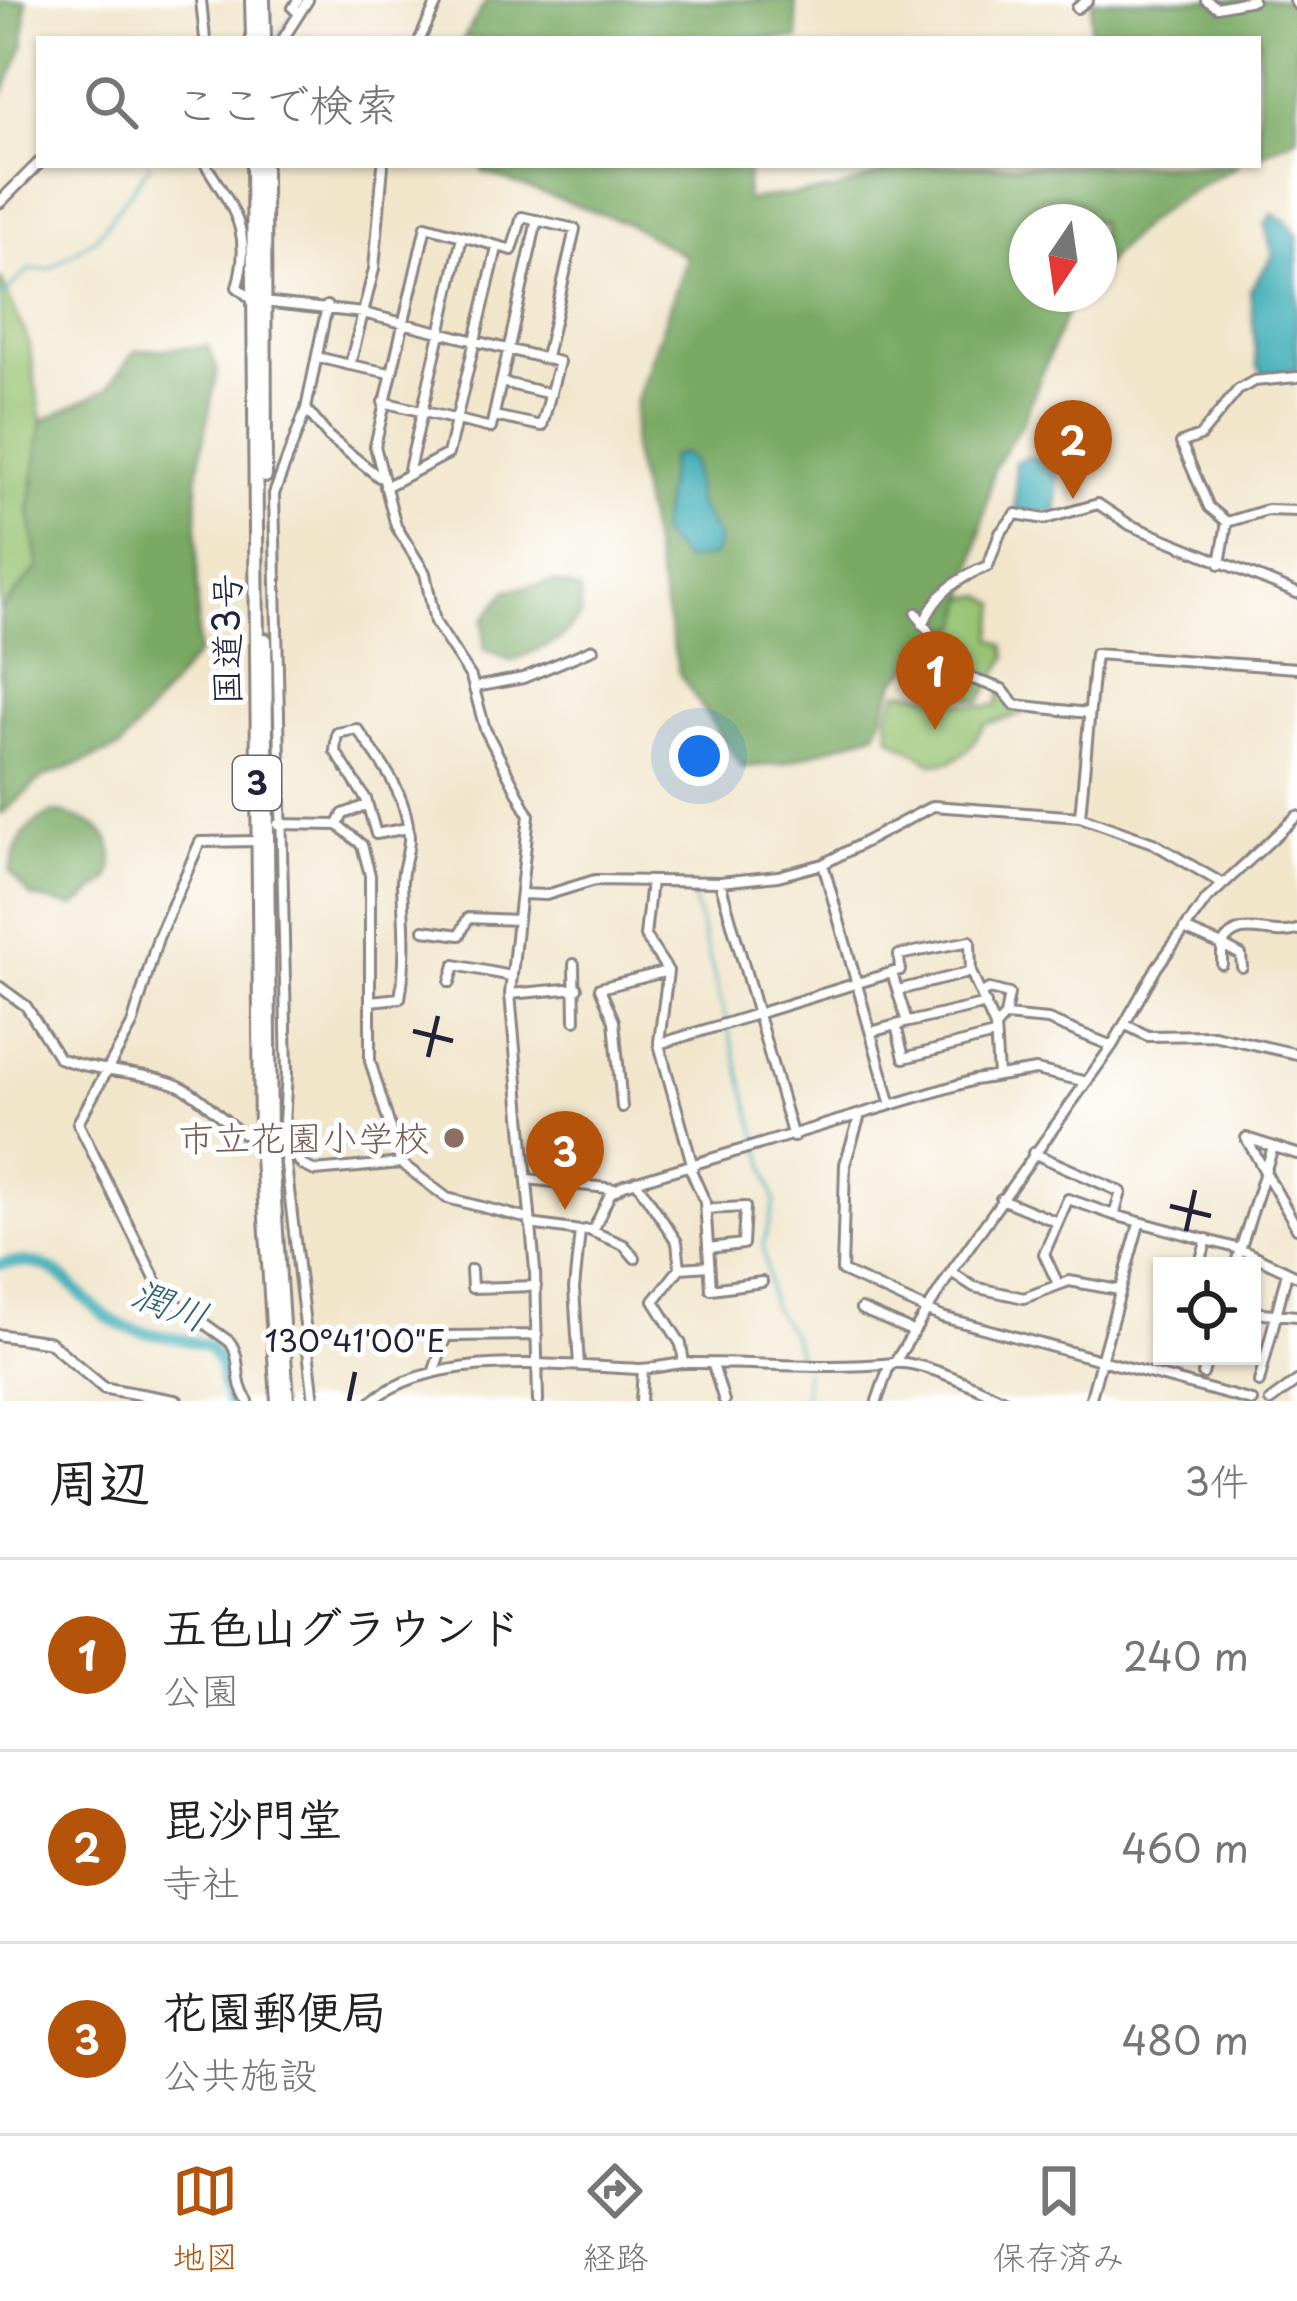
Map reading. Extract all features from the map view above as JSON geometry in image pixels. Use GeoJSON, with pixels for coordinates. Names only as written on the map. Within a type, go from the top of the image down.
{"type":"FeatureCollection","features":[{"type":"Feature","properties":{"kind":"highway"},"geometry":{"type":"LineString","coordinates":[[252,0],[253,36]]}},
{"type":"Feature","properties":{"kind":"highway"},"geometry":{"type":"LineString","coordinates":[[263,0],[264,36]]}},
{"type":"Feature","properties":{"kind":"highway","name":"国道3号"},"geometry":{"type":"LineString","coordinates":[[253,168],[271,1140],[282,1401]]}},
{"type":"Feature","properties":{"kind":"highway","name":"国道3号"},"geometry":{"type":"LineString","coordinates":[[258,301],[264,168]]}},
{"type":"Feature","properties":{"kind":"street"},"geometry":{"type":"LineString","coordinates":[[201,0],[205,36]]}},
{"type":"Feature","properties":{"kind":"street"},"geometry":{"type":"LineString","coordinates":[[298,0],[292,8],[299,14]]}},
{"type":"Feature","properties":{"kind":"street"},"geometry":{"type":"LineString","coordinates":[[286,36],[308,0]]}},
{"type":"Feature","properties":{"kind":"street"},"geometry":{"type":"LineString","coordinates":[[421,36],[437,0]]}},
{"type":"Feature","properties":{"kind":"street"},"geometry":{"type":"LineString","coordinates":[[1077,8],[1088,0]]}},
{"type":"Feature","properties":{"kind":"street"},"geometry":{"type":"LineString","coordinates":[[1206,0],[1217,7],[1253,0]]}},
{"type":"Feature","properties":{"kind":"street"},"geometry":{"type":"LineString","coordinates":[[0,202],[36,166]]}},
{"type":"Feature","properties":{"kind":"street"},"geometry":{"type":"LineString","coordinates":[[208,168],[241,219],[243,265],[237,287],[258,301],[363,313],[560,362],[542,426],[494,416]]}},
{"type":"Feature","properties":{"kind":"street"},"geometry":{"type":"LineString","coordinates":[[350,365],[374,269],[383,168]]}},
{"type":"Feature","properties":{"kind":"street"},"geometry":{"type":"LineString","coordinates":[[538,1401],[536,1286],[510,994],[530,815],[485,729],[475,687],[435,622],[425,573],[396,526],[375,446],[425,226],[512,250],[522,217],[575,229],[546,358]]}},
{"type":"Feature","properties":{"kind":"street"},"geometry":{"type":"LineString","coordinates":[[383,402],[491,428],[537,220]]}},
{"type":"Feature","properties":{"kind":"street"},"geometry":{"type":"LineString","coordinates":[[407,476],[462,237]]}},
{"type":"Feature","properties":{"kind":"street"},"geometry":{"type":"LineString","coordinates":[[383,483],[448,454],[497,248]]}},
{"type":"Feature","properties":{"kind":"street"},"geometry":{"type":"LineString","coordinates":[[248,1401],[236,1377],[236,1349],[162,1293],[79,1123],[132,1025],[158,938],[200,842],[267,840],[278,824],[274,494],[306,409],[328,306]]}},
{"type":"Feature","properties":{"kind":"street"},"geometry":{"type":"LineString","coordinates":[[317,357],[390,373]]}},
{"type":"Feature","properties":{"kind":"street"},"geometry":{"type":"LineString","coordinates":[[1227,522],[1209,507],[1181,443],[1200,436],[1238,391],[1254,381],[1297,377]]}},
{"type":"Feature","properties":{"kind":"street"},"geometry":{"type":"LineString","coordinates":[[501,382],[551,394]]}},
{"type":"Feature","properties":{"kind":"street"},"geometry":{"type":"LineString","coordinates":[[306,409],[329,437],[383,483]]}},
{"type":"Feature","properties":{"kind":"street"},"geometry":{"type":"LineString","coordinates":[[923,625],[938,598],[957,580],[988,566],[1000,533],[1016,514],[1045,518],[1098,504],[1130,525],[1297,593]]}},
{"type":"Feature","properties":{"kind":"street"},"geometry":{"type":"LineString","coordinates":[[1227,522],[1267,510],[1297,511]]}},
{"type":"Feature","properties":{"kind":"street"},"geometry":{"type":"LineString","coordinates":[[1220,564],[1227,522]]}},
{"type":"Feature","properties":{"kind":"street"},"geometry":{"type":"LineString","coordinates":[[916,613],[958,674],[1002,689],[1015,705],[1088,713]]}},
{"type":"Feature","properties":{"kind":"street"},"geometry":{"type":"LineString","coordinates":[[475,687],[523,678],[593,650]]}},
{"type":"Feature","properties":{"kind":"street"},"geometry":{"type":"LineString","coordinates":[[1080,818],[1093,659],[1099,653],[1297,668]]}},
{"type":"Feature","properties":{"kind":"street"},"geometry":{"type":"LineString","coordinates":[[370,1001],[400,998],[408,828],[392,780],[357,730],[338,734],[335,751],[367,806],[376,835],[408,828]]}},
{"type":"Feature","properties":{"kind":"street"},"geometry":{"type":"LineString","coordinates":[[338,824],[343,814],[367,806]]}},
{"type":"Feature","properties":{"kind":"street"},"geometry":{"type":"LineString","coordinates":[[520,894],[546,895],[595,880],[720,882],[823,864],[933,806],[1080,818],[1153,843],[1223,884]]}},
{"type":"Feature","properties":{"kind":"street"},"geometry":{"type":"LineString","coordinates":[[877,1401],[912,1331],[1083,1081],[1112,1046],[1139,994],[1184,929],[1223,884],[1297,816]]}},
{"type":"Feature","properties":{"kind":"street"},"geometry":{"type":"LineString","coordinates":[[278,824],[338,824],[362,845],[370,875],[374,1081],[394,1125],[401,1163],[447,1198],[585,1231],[624,1245],[635,1258]]}},
{"type":"Feature","properties":{"kind":"street"},"geometry":{"type":"LineString","coordinates":[[823,864],[891,1105]]}},
{"type":"Feature","properties":{"kind":"street"},"geometry":{"type":"LineString","coordinates":[[651,881],[645,936],[668,971],[659,1044],[705,1210],[711,1289],[762,1282]]}},
{"type":"Feature","properties":{"kind":"street"},"geometry":{"type":"LineString","coordinates":[[720,882],[793,1137]]}},
{"type":"Feature","properties":{"kind":"street"},"geometry":{"type":"LineString","coordinates":[[424,930],[460,934],[468,918],[518,920]]}},
{"type":"Feature","properties":{"kind":"street"},"geometry":{"type":"LineString","coordinates":[[1222,964],[1222,945],[1231,931],[1241,927],[1274,935],[1297,930]]}},
{"type":"Feature","properties":{"kind":"street"},"geometry":{"type":"LineString","coordinates":[[1184,929],[1241,955],[1242,967]]}},
{"type":"Feature","properties":{"kind":"street"},"geometry":{"type":"LineString","coordinates":[[659,1044],[892,973],[900,970],[899,955],[970,941],[971,972],[994,1031],[998,1076]]}},
{"type":"Feature","properties":{"kind":"street"},"geometry":{"type":"LineString","coordinates":[[574,964],[575,1021]]}},
{"type":"Feature","properties":{"kind":"street"},"geometry":{"type":"LineString","coordinates":[[450,982],[455,965],[511,976]]}},
{"type":"Feature","properties":{"kind":"street"},"geometry":{"type":"LineString","coordinates":[[622,1107],[614,1022],[600,988],[668,971]]}},
{"type":"Feature","properties":{"kind":"street"},"geometry":{"type":"LineString","coordinates":[[898,990],[971,972]]}},
{"type":"Feature","properties":{"kind":"street"},"geometry":{"type":"LineString","coordinates":[[892,973],[908,1022]]}},
{"type":"Feature","properties":{"kind":"street"},"geometry":{"type":"LineString","coordinates":[[0,988],[26,1006],[59,1058],[171,1082],[201,1099],[237,1133],[271,1140],[315,1171],[401,1163]]}},
{"type":"Feature","properties":{"kind":"street"},"geometry":{"type":"LineString","coordinates":[[510,994],[577,988]]}},
{"type":"Feature","properties":{"kind":"street"},"geometry":{"type":"LineString","coordinates":[[896,1025],[904,1058],[994,1031],[1005,1016],[1009,994],[988,989],[984,999]]}},
{"type":"Feature","properties":{"kind":"street"},"geometry":{"type":"LineString","coordinates":[[871,1032],[984,999]]}},
{"type":"Feature","properties":{"kind":"street"},"geometry":{"type":"LineString","coordinates":[[1005,1016],[1048,1020],[1112,1046]]}},
{"type":"Feature","properties":{"kind":"street"},"geometry":{"type":"LineString","coordinates":[[1126,1025],[1148,1036],[1214,1035],[1297,1054]]}},
{"type":"Feature","properties":{"kind":"street"},"geometry":{"type":"LineString","coordinates":[[579,1365],[574,1289],[585,1231],[616,1190],[998,1076],[1036,1070],[1083,1081]]}},
{"type":"Feature","properties":{"kind":"street"},"geometry":{"type":"LineString","coordinates":[[860,1115],[845,1164],[842,1271],[926,1310],[1252,1401]]}},
{"type":"Feature","properties":{"kind":"street"},"geometry":{"type":"LineString","coordinates":[[1297,1154],[1246,1138],[1294,1215],[1297,1228]]}},
{"type":"Feature","properties":{"kind":"street"},"geometry":{"type":"LineString","coordinates":[[271,1140],[314,1401]]}},
{"type":"Feature","properties":{"kind":"street"},"geometry":{"type":"LineString","coordinates":[[1238,1257],[1273,1147]]}},
{"type":"Feature","properties":{"kind":"street"},"geometry":{"type":"LineString","coordinates":[[1033,1153],[1121,1192],[1114,1215]]}},
{"type":"Feature","properties":{"kind":"street"},"geometry":{"type":"LineString","coordinates":[[528,1179],[616,1190]]}},
{"type":"Feature","properties":{"kind":"street"},"geometry":{"type":"LineString","coordinates":[[636,1181],[677,1242],[680,1268],[654,1301],[681,1344],[684,1363]]}},
{"type":"Feature","properties":{"kind":"street"},"geometry":{"type":"LineString","coordinates":[[1001,1198],[1057,1222]]}},
{"type":"Feature","properties":{"kind":"street"},"geometry":{"type":"LineString","coordinates":[[1058,1284],[1044,1254],[1068,1199],[1139,1224],[1208,1238],[1292,1274],[1274,1314],[1259,1382]]}},
{"type":"Feature","properties":{"kind":"street"},"geometry":{"type":"LineString","coordinates":[[705,1210],[745,1207],[743,1244],[708,1248]]}},
{"type":"Feature","properties":{"kind":"street"},"geometry":{"type":"LineString","coordinates":[[1090,1401],[1139,1224]]}},
{"type":"Feature","properties":{"kind":"street"},"geometry":{"type":"LineString","coordinates":[[1201,1257],[1208,1238]]}},
{"type":"Feature","properties":{"kind":"street"},"geometry":{"type":"LineString","coordinates":[[680,1268],[709,1265]]}},
{"type":"Feature","properties":{"kind":"street"},"geometry":{"type":"LineString","coordinates":[[472,1270],[472,1288],[536,1286]]}},
{"type":"Feature","properties":{"kind":"street"},"geometry":{"type":"LineString","coordinates":[[951,1272],[974,1287],[1024,1298],[1058,1284],[1084,1282],[1120,1290]]}},
{"type":"Feature","properties":{"kind":"street"},"geometry":{"type":"LineString","coordinates":[[861,1309],[912,1331]]}},
{"type":"Feature","properties":{"kind":"street"},"geometry":{"type":"LineString","coordinates":[[1261,1313],[1297,1316]]}},
{"type":"Feature","properties":{"kind":"street"},"geometry":{"type":"LineString","coordinates":[[0,1335],[49,1342],[104,1388],[177,1401]]}},
{"type":"Feature","properties":{"kind":"street"},"geometry":{"type":"LineString","coordinates":[[433,1373],[446,1336],[536,1335]]}},
{"type":"Feature","properties":{"kind":"street"},"geometry":{"type":"LineString","coordinates":[[372,1401],[387,1389],[433,1373],[538,1362],[643,1369],[684,1363],[892,1363],[973,1384],[1006,1401]]}},
{"type":"Feature","properties":{"kind":"street"},"geometry":{"type":"LineString","coordinates":[[713,1365],[724,1401]]}},
{"type":"Feature","properties":{"kind":"street"},"geometry":{"type":"LineString","coordinates":[[1203,1374],[1206,1365]]}},
{"type":"Feature","properties":{"kind":"street"},"geometry":{"type":"LineString","coordinates":[[641,1401],[643,1369]]}},
{"type":"Feature","properties":{"kind":"street"},"geometry":{"type":"LineString","coordinates":[[1270,1401],[1297,1381]]}},
{"type":"Feature","properties":{"kind":"green space"},"geometry":{"type":"Polygon","coordinates":[[[0,0],[26,0],[24,45],[0,101],[0,0]]]}},
{"type":"Feature","properties":{"kind":"green space"},"geometry":{"type":"Polygon","coordinates":[[[487,0],[795,0],[798,36],[465,36],[487,0]]]}},
{"type":"Feature","properties":{"kind":"green space"},"geometry":{"type":"Polygon","coordinates":[[[1092,0],[1297,0],[1297,137],[1261,155],[1261,36],[1090,36],[1092,0]]]}},
{"type":"Feature","properties":{"kind":"green space"},"geometry":{"type":"Polygon","coordinates":[[[482,168],[748,168],[746,200],[835,190],[897,168],[1233,168],[1162,210],[1117,252],[1117,204],[1009,204],[1009,312],[1068,312],[1023,421],[994,468],[961,624],[896,680],[876,732],[782,764],[742,767],[679,673],[632,450],[636,402],[687,257],[627,223],[482,168]]]}},
{"type":"Feature","properties":{"kind":"green space"},"geometry":{"type":"Polygon","coordinates":[[[0,277],[28,340],[42,421],[29,510],[39,567],[0,611],[0,277]]]}},
{"type":"Feature","properties":{"kind":"green space"},"geometry":{"type":"Polygon","coordinates":[[[208,346],[217,369],[197,477],[198,653],[120,748],[44,777],[0,815],[0,611],[39,567],[29,510],[42,421],[107,389],[135,351],[208,346]]]}},
{"type":"Feature","properties":{"kind":"green space"},"geometry":{"type":"Polygon","coordinates":[[[554,582],[580,590],[581,616],[558,641],[512,661],[484,649],[484,619],[507,590],[554,582]]]}},
{"type":"Feature","properties":{"kind":"green space"},"geometry":{"type":"Polygon","coordinates":[[[982,595],[998,604],[992,638],[1004,645],[1007,657],[980,702],[920,681],[914,653],[957,600],[982,595]]]}},
{"type":"Feature","properties":{"kind":"green space"},"geometry":{"type":"Polygon","coordinates":[[[1002,689],[1015,705],[1026,708],[1020,715],[985,724],[953,761],[934,764],[890,737],[888,714],[898,692],[986,706],[997,705],[1002,689]]]}},
{"type":"Feature","properties":{"kind":"green space"},"geometry":{"type":"Polygon","coordinates":[[[55,812],[93,825],[109,841],[112,852],[109,880],[75,907],[31,897],[10,872],[23,835],[55,812]]]}},
{"type":"Feature","properties":{"kind":"water"},"geometry":{"type":"Polygon","coordinates":[[[1272,214],[1287,221],[1297,236],[1297,371],[1263,374],[1257,365],[1250,290],[1273,255],[1265,225],[1272,214]]]}},
{"type":"Feature","properties":{"kind":"water"},"geometry":{"type":"Polygon","coordinates":[[[683,453],[692,462],[697,503],[719,540],[714,556],[685,561],[659,534],[671,457],[683,453]]]}},
{"type":"Feature","properties":{"kind":"water"},"geometry":{"type":"Polygon","coordinates":[[[1026,457],[1058,458],[1057,512],[1016,511],[1015,462],[1026,457]]]}},
{"type":"Feature","properties":{"kind":"waterway"},"geometry":{"type":"LineString","coordinates":[[277,36],[296,12]]}},
{"type":"Feature","properties":{"kind":"waterway"},"geometry":{"type":"LineString","coordinates":[[0,298],[29,270],[50,269],[97,237],[148,168]]}},
{"type":"Feature","properties":{"kind":"waterway"},"geometry":{"type":"LineString","coordinates":[[691,890],[775,1202],[763,1245],[772,1306],[793,1337],[798,1356]]}},
{"type":"Feature","properties":{"kind":"waterway","name":"潤川"},"geometry":{"type":"LineString","coordinates":[[0,1264],[40,1265],[55,1271],[119,1324],[209,1347],[219,1363],[228,1401]]}},
{"type":"Feature","properties":{"kind":"waterway"},"geometry":{"type":"LineString","coordinates":[[805,1370],[805,1401]]}},
{"type":"Feature","properties":{"kind":"place","name":"毘沙門堂"},"geometry":{"type":"Point","coordinates":[1073,499]}},
{"type":"Feature","properties":{"kind":"place","name":"五色山グラウンド"},"geometry":{"type":"Point","coordinates":[935,730]}},
{"type":"Feature","properties":{"kind":"place","name":"市立花園小学校"},"geometry":{"type":"Point","coordinates":[454,1138]}},
{"type":"Feature","properties":{"kind":"place","name":"花園郵便局"},"geometry":{"type":"Point","coordinates":[565,1210]}}]}
